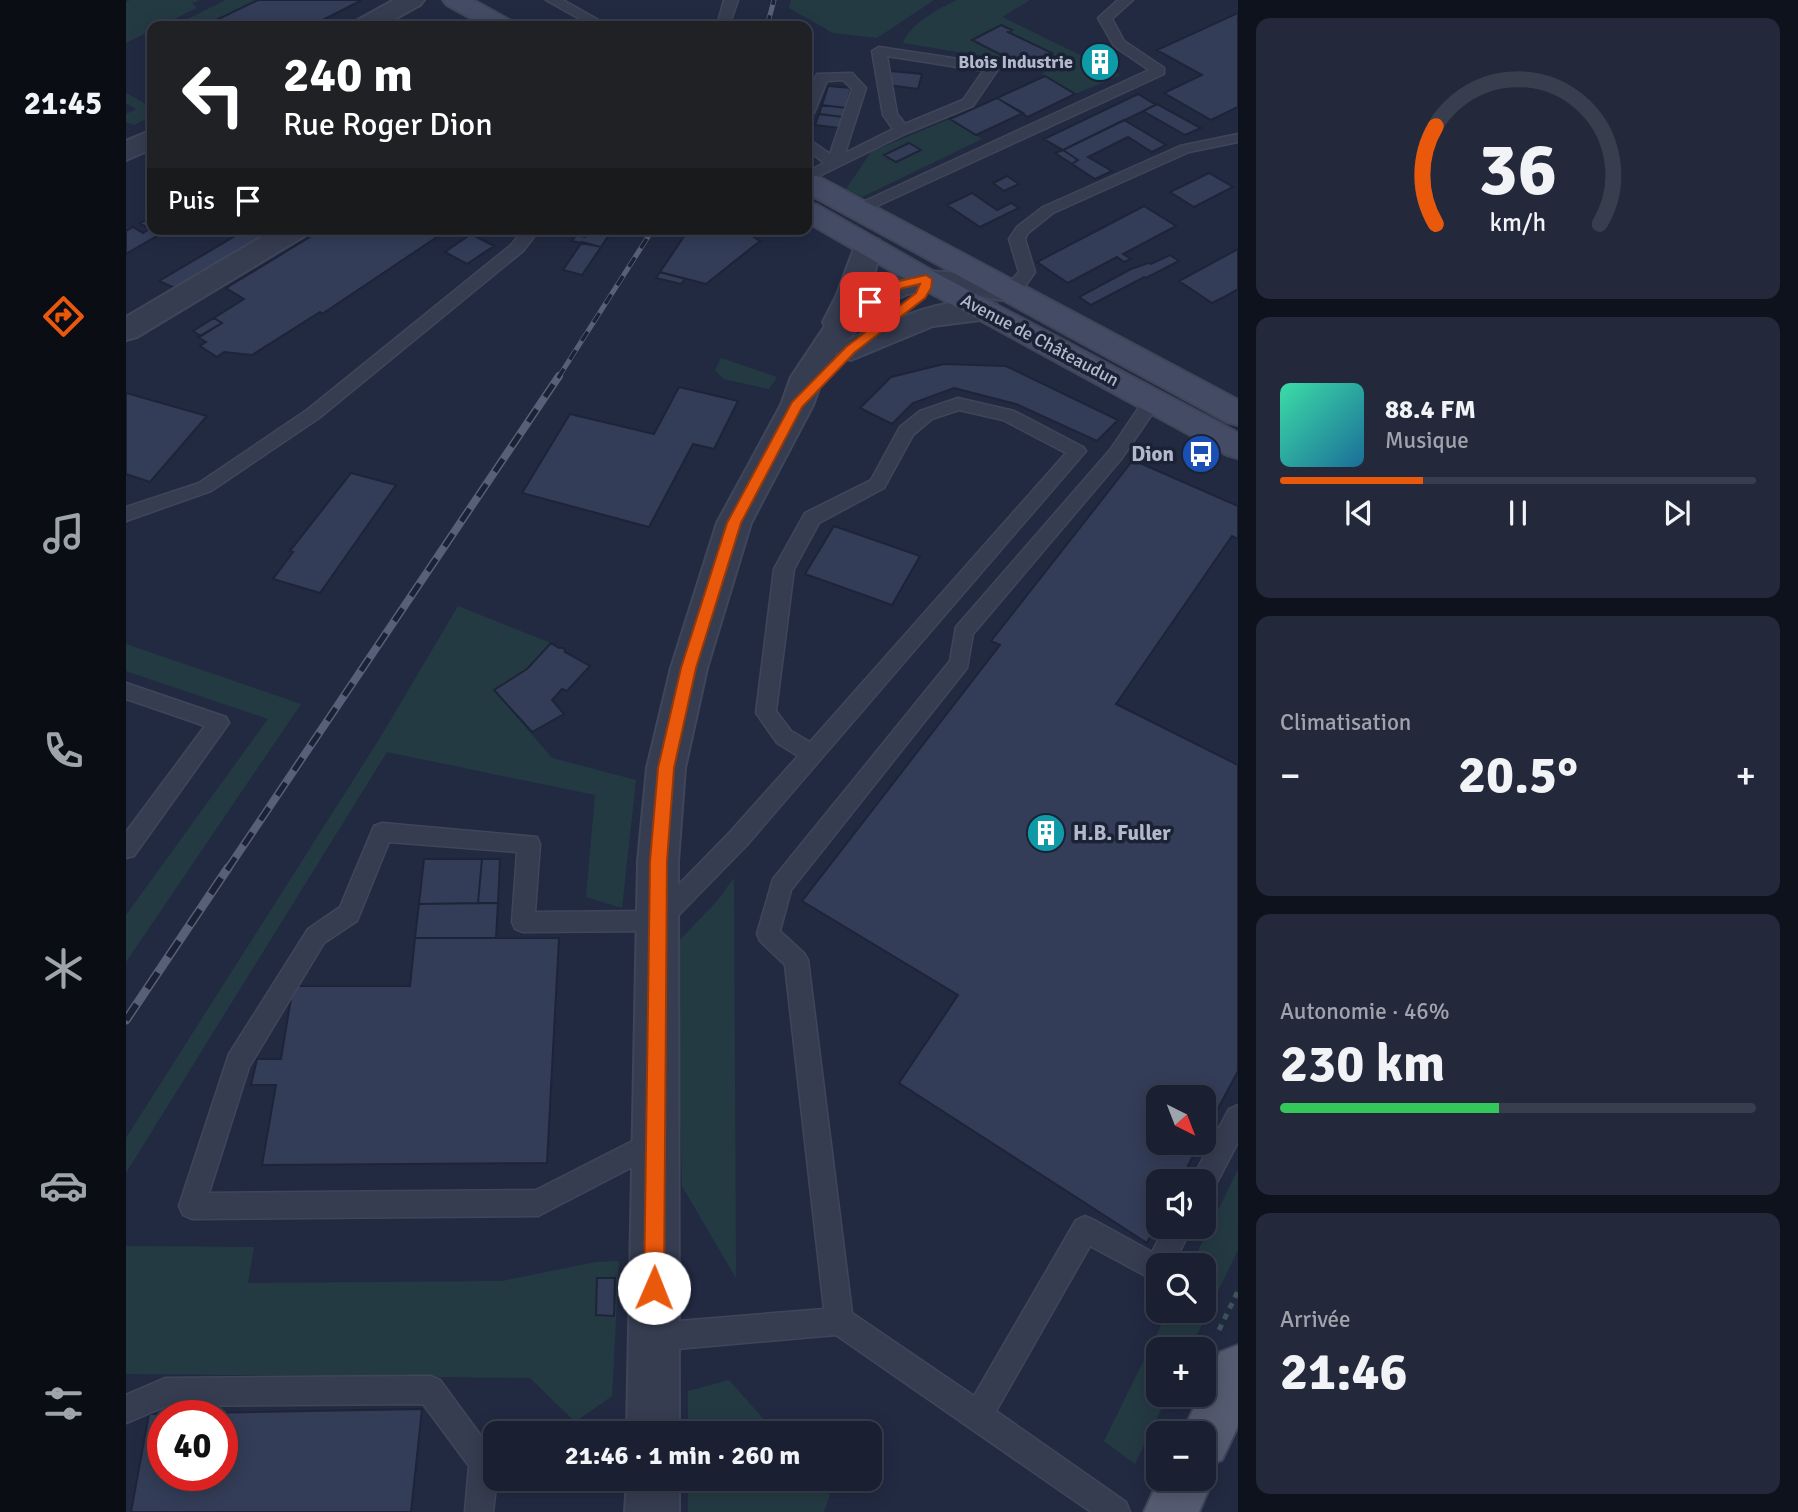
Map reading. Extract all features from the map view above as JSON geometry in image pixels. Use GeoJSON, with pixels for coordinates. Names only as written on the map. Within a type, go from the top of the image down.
{"type":"FeatureCollection","features":[{"type":"Feature","properties":{"kind":"main road"},"geometry":{"type":"LineString","coordinates":[[455,0],[493,21]]}},
{"type":"Feature","properties":{"kind":"main road","name":"Avenue de Châteaudun"},"geometry":{"type":"LineString","coordinates":[[812,183],[900,234],[997,302],[1152,401],[1238,447]]}},
{"type":"Feature","properties":{"kind":"main road","name":"Avenue de Châteaudun"},"geometry":{"type":"LineString","coordinates":[[812,214],[926,279],[997,302],[1238,414]]}},
{"type":"Feature","properties":{"kind":"main road"},"geometry":{"type":"LineString","coordinates":[[1209,1421],[1227,1354]]}},
{"type":"Feature","properties":{"kind":"main road"},"geometry":{"type":"LineString","coordinates":[[1171,1512],[1181,1491]]}},
{"type":"Feature","properties":{"kind":"street"},"geometry":{"type":"LineString","coordinates":[[374,21],[412,0]]}},
{"type":"Feature","properties":{"kind":"street"},"geometry":{"type":"LineString","coordinates":[[126,152],[147,141]]}},
{"type":"Feature","properties":{"kind":"street"},"geometry":{"type":"LineString","coordinates":[[653,1421],[658,861],[666,768],[689,668],[734,523],[797,405],[807,377],[840,345],[915,301],[925,288],[922,262],[914,247],[900,234]]}},
{"type":"Feature","properties":{"kind":"street"},"geometry":{"type":"LineString","coordinates":[[126,330],[286,235]]}},
{"type":"Feature","properties":{"kind":"street"},"geometry":{"type":"LineString","coordinates":[[840,345],[851,297],[869,246]]}},
{"type":"Feature","properties":{"kind":"street"},"geometry":{"type":"LineString","coordinates":[[840,345],[927,317],[997,302]]}},
{"type":"Feature","properties":{"kind":"street"},"geometry":{"type":"LineString","coordinates":[[652,1512],[653,1491]]}},
{"type":"Feature","properties":{"kind":"lane"},"geometry":{"type":"LineString","coordinates":[[553,0],[593,21]]}},
{"type":"Feature","properties":{"kind":"lane"},"geometry":{"type":"LineString","coordinates":[[725,21],[732,0]]}},
{"type":"Feature","properties":{"kind":"lane"},"geometry":{"type":"LineString","coordinates":[[857,209],[1159,71],[1119,43],[1105,18],[1126,0]]}},
{"type":"Feature","properties":{"kind":"lane"},"geometry":{"type":"LineString","coordinates":[[812,177],[902,130],[968,103],[992,68],[880,51],[890,116],[902,130]]}},
{"type":"Feature","properties":{"kind":"lane"},"geometry":{"type":"LineString","coordinates":[[812,101],[822,77],[847,76],[859,88],[834,164]]}},
{"type":"Feature","properties":{"kind":"lane"},"geometry":{"type":"LineString","coordinates":[[997,302],[1020,283],[1027,272],[1017,239],[1021,230],[1048,210],[1185,149],[1238,138]]}},
{"type":"Feature","properties":{"kind":"lane"},"geometry":{"type":"LineString","coordinates":[[812,146],[834,164]]}},
{"type":"Feature","properties":{"kind":"lane"},"geometry":{"type":"LineString","coordinates":[[126,514],[205,487],[323,407],[517,248],[527,235]]}},
{"type":"Feature","properties":{"kind":"lane"},"geometry":{"type":"LineString","coordinates":[[839,1321],[796,960],[768,934],[781,886],[960,663],[964,632],[1116,454],[1152,401]]}},
{"type":"Feature","properties":{"kind":"lane"},"geometry":{"type":"LineString","coordinates":[[656,1141],[538,1203],[192,1206],[239,1062],[316,936],[349,914],[382,832],[528,844],[523,922],[657,921],[738,839],[1077,451],[1008,415],[958,404],[926,415],[906,431],[878,484],[812,518],[784,569],[766,713],[784,737],[812,754]]}},
{"type":"Feature","properties":{"kind":"lane"},"geometry":{"type":"LineString","coordinates":[[126,691],[219,723],[126,849]]}},
{"type":"Feature","properties":{"kind":"lane"},"geometry":{"type":"LineString","coordinates":[[1210,1169],[1238,1117]]}},
{"type":"Feature","properties":{"kind":"lane"},"geometry":{"type":"LineString","coordinates":[[978,1415],[1085,1229],[1146,1263]]}},
{"type":"Feature","properties":{"kind":"lane"},"geometry":{"type":"LineString","coordinates":[[654,1337],[839,1321],[1116,1512]]}},
{"type":"Feature","properties":{"kind":"lane"},"geometry":{"type":"LineString","coordinates":[[126,1409],[165,1392],[430,1390],[483,1454]]}},
{"type":"Feature","properties":{"kind":"lane"},"geometry":{"type":"LineString","coordinates":[[479,1512],[484,1491]]}},
{"type":"Feature","properties":{"kind":"path"},"geometry":{"type":"LineString","coordinates":[[1227,1354],[1238,1291]]}},
{"type":"Feature","properties":{"kind":"shaded area"},"geometry":{"type":"Polygon","coordinates":[[[200,0],[192,3],[197,8],[170,21],[147,21],[147,32],[126,43],[126,2],[200,0]]]}},
{"type":"Feature","properties":{"kind":"shaded area"},"geometry":{"type":"Polygon","coordinates":[[[226,0],[258,0],[214,21],[183,21],[226,0]]]}},
{"type":"Feature","properties":{"kind":"shaded area"},"geometry":{"type":"Polygon","coordinates":[[[791,0],[934,0],[877,38],[833,33],[789,8],[791,0]]]}},
{"type":"Feature","properties":{"kind":"shaded area"},"geometry":{"type":"Polygon","coordinates":[[[957,0],[1030,0],[1002,17],[1121,75],[1075,94],[1042,74],[1061,63],[1052,53],[1008,32],[1011,29],[1001,25],[973,40],[1013,61],[903,43],[918,24],[957,0]]]}},
{"type":"Feature","properties":{"kind":"shaded area"},"geometry":{"type":"Polygon","coordinates":[[[126,93],[147,104],[147,118],[134,125],[126,122],[126,114],[136,109],[126,103],[126,93]]]}},
{"type":"Feature","properties":{"kind":"shaded area"},"geometry":{"type":"Polygon","coordinates":[[[950,119],[982,139],[862,197],[846,189],[871,152],[950,119]]]}},
{"type":"Feature","properties":{"kind":"shaded area"},"geometry":{"type":"Polygon","coordinates":[[[721,358],[777,377],[769,389],[724,379],[715,370],[721,358]]]}},
{"type":"Feature","properties":{"kind":"shaded area"},"geometry":{"type":"Polygon","coordinates":[[[458,606],[551,643],[527,669],[494,690],[552,758],[636,780],[622,908],[586,897],[595,795],[387,752],[126,1173],[126,1138],[380,738],[458,606]]]}},
{"type":"Feature","properties":{"kind":"shaded area"},"geometry":{"type":"Polygon","coordinates":[[[126,644],[301,704],[126,962],[126,915],[268,719],[126,671],[126,644]]]}},
{"type":"Feature","properties":{"kind":"shaded area"},"geometry":{"type":"Polygon","coordinates":[[[734,878],[736,1278],[682,1186],[676,944],[717,901],[734,878]]]}},
{"type":"Feature","properties":{"kind":"shaded area"},"geometry":{"type":"Polygon","coordinates":[[[1238,1169],[1238,1250],[1216,1295],[1216,1253],[1197,1253],[1204,1239],[1216,1239],[1216,1214],[1238,1169]]]}},
{"type":"Feature","properties":{"kind":"shaded area"},"geometry":{"type":"Polygon","coordinates":[[[126,1246],[254,1247],[248,1283],[502,1281],[596,1262],[619,1261],[612,1396],[576,1421],[530,1378],[126,1374],[126,1246]]]}},
{"type":"Feature","properties":{"kind":"shaded area"},"geometry":{"type":"Polygon","coordinates":[[[1162,1323],[1203,1323],[1196,1337],[1155,1337],[1162,1323]]]}},
{"type":"Feature","properties":{"kind":"shaded area"},"geometry":{"type":"Polygon","coordinates":[[[1146,1356],[1146,1407],[1162,1407],[1156,1421],[1146,1421],[1146,1441],[1135,1464],[1104,1441],[1146,1356]]]}},
{"type":"Feature","properties":{"kind":"shaded area"},"geometry":{"type":"Polygon","coordinates":[[[729,1380],[765,1421],[688,1421],[688,1391],[729,1380]]]}},
{"type":"Feature","properties":{"kind":"shaded area"},"geometry":{"type":"Polygon","coordinates":[[[688,1491],[826,1491],[830,1495],[824,1512],[688,1512],[688,1491]]]}},
{"type":"Feature","properties":{"kind":"building"},"geometry":{"type":"Polygon","coordinates":[[[258,0],[362,0],[321,21],[214,21],[258,0]]]}},
{"type":"Feature","properties":{"kind":"building"},"geometry":{"type":"Polygon","coordinates":[[[1238,13],[1238,107],[1211,120],[1164,93],[1202,75],[1157,50],[1238,13]]]}},
{"type":"Feature","properties":{"kind":"building"},"geometry":{"type":"Polygon","coordinates":[[[1001,25],[1012,30],[1008,32],[1052,53],[1027,68],[972,40],[1001,25]]]}},
{"type":"Feature","properties":{"kind":"building","name":"Blois Industrie"},"geometry":{"type":"Polygon","coordinates":[[[1090,55],[1114,67],[1109,70],[1085,58],[1090,55]]]}},
{"type":"Feature","properties":{"kind":"building"},"geometry":{"type":"Polygon","coordinates":[[[891,71],[922,74],[918,89],[888,85],[891,71]]]}},
{"type":"Feature","properties":{"kind":"building"},"geometry":{"type":"Polygon","coordinates":[[[1045,76],[1075,94],[1028,117],[997,98],[1045,76]]]}},
{"type":"Feature","properties":{"kind":"building"},"geometry":{"type":"Polygon","coordinates":[[[828,86],[851,88],[846,108],[822,105],[828,86]]]}},
{"type":"Feature","properties":{"kind":"building"},"geometry":{"type":"Polygon","coordinates":[[[1138,94],[1156,105],[1063,150],[1044,139],[1138,94]]]}},
{"type":"Feature","properties":{"kind":"building"},"geometry":{"type":"Polygon","coordinates":[[[997,98],[1023,113],[976,135],[950,119],[997,98]]]}},
{"type":"Feature","properties":{"kind":"building"},"geometry":{"type":"Polygon","coordinates":[[[1157,104],[1201,128],[1185,135],[1143,111],[1157,104]]]}},
{"type":"Feature","properties":{"kind":"building"},"geometry":{"type":"Polygon","coordinates":[[[822,105],[846,108],[843,117],[819,114],[822,105]]]}},
{"type":"Feature","properties":{"kind":"building"},"geometry":{"type":"Polygon","coordinates":[[[819,114],[843,117],[840,128],[815,125],[819,114]]]}},
{"type":"Feature","properties":{"kind":"building"},"geometry":{"type":"Polygon","coordinates":[[[1124,120],[1166,145],[1152,152],[1128,137],[1088,157],[1112,171],[1095,179],[1072,164],[1078,160],[1063,150],[1124,120]]]}},
{"type":"Feature","properties":{"kind":"building"},"geometry":{"type":"Polygon","coordinates":[[[909,143],[921,150],[896,162],[884,155],[909,143]]]}},
{"type":"Feature","properties":{"kind":"building"},"geometry":{"type":"Polygon","coordinates":[[[1063,150],[1078,160],[1072,164],[1055,153],[1063,150]]]}},
{"type":"Feature","properties":{"kind":"building"},"geometry":{"type":"Polygon","coordinates":[[[1209,173],[1233,187],[1194,207],[1170,192],[1209,173]]]}},
{"type":"Feature","properties":{"kind":"building"},"geometry":{"type":"Polygon","coordinates":[[[1007,176],[1019,184],[1004,191],[993,183],[1007,176]]]}},
{"type":"Feature","properties":{"kind":"building"},"geometry":{"type":"Polygon","coordinates":[[[972,193],[997,210],[1011,203],[1019,208],[980,227],[947,205],[972,193]]]}},
{"type":"Feature","properties":{"kind":"building"},"geometry":{"type":"Polygon","coordinates":[[[1144,206],[1176,226],[1123,254],[1131,259],[1124,262],[1117,257],[1068,283],[1037,262],[1144,206]]]}},
{"type":"Feature","properties":{"kind":"building"},"geometry":{"type":"Polygon","coordinates":[[[133,227],[143,233],[147,230],[147,235],[159,235],[126,254],[126,231],[133,227]]]}},
{"type":"Feature","properties":{"kind":"building"},"geometry":{"type":"Polygon","coordinates":[[[237,235],[270,235],[177,289],[159,281],[237,235]]]}},
{"type":"Feature","properties":{"kind":"building"},"geometry":{"type":"Polygon","coordinates":[[[313,235],[440,235],[322,314],[320,312],[252,355],[224,352],[217,357],[200,346],[206,342],[198,337],[222,323],[214,318],[244,299],[226,288],[313,235]]]}},
{"type":"Feature","properties":{"kind":"building"},"geometry":{"type":"Polygon","coordinates":[[[470,235],[494,246],[467,264],[445,252],[470,235]]]}},
{"type":"Feature","properties":{"kind":"building"},"geometry":{"type":"Polygon","coordinates":[[[576,235],[609,235],[601,247],[572,241],[576,235]]]}},
{"type":"Feature","properties":{"kind":"building"},"geometry":{"type":"Polygon","coordinates":[[[685,235],[750,235],[760,241],[706,284],[660,272],[685,235]]]}},
{"type":"Feature","properties":{"kind":"building"},"geometry":{"type":"Polygon","coordinates":[[[582,242],[601,247],[582,275],[563,270],[582,242]]]}},
{"type":"Feature","properties":{"kind":"building"},"geometry":{"type":"Polygon","coordinates":[[[1238,249],[1238,289],[1222,298],[1212,303],[1179,281],[1238,249]]]}},
{"type":"Feature","properties":{"kind":"building"},"geometry":{"type":"Polygon","coordinates":[[[1170,255],[1179,261],[1091,305],[1079,297],[1131,269],[1170,255]]]}},
{"type":"Feature","properties":{"kind":"building"},"geometry":{"type":"Polygon","coordinates":[[[660,272],[685,279],[681,284],[656,278],[660,272]]]}},
{"type":"Feature","properties":{"kind":"building"},"geometry":{"type":"Polygon","coordinates":[[[214,318],[222,323],[201,336],[193,331],[214,318]]]}},
{"type":"Feature","properties":{"kind":"building"},"geometry":{"type":"Polygon","coordinates":[[[944,364],[1006,366],[1118,420],[1097,441],[1016,404],[954,388],[913,403],[892,424],[860,408],[891,377],[944,364]]]}},
{"type":"Feature","properties":{"kind":"building"},"geometry":{"type":"Polygon","coordinates":[[[679,387],[738,401],[714,449],[693,444],[649,527],[522,493],[570,414],[654,434],[679,387]]]}},
{"type":"Feature","properties":{"kind":"building"},"geometry":{"type":"Polygon","coordinates":[[[126,393],[207,416],[150,482],[126,474],[126,393]]]}},
{"type":"Feature","properties":{"kind":"building","name":"H.B. Fuller"},"geometry":{"type":"Polygon","coordinates":[[[1133,460],[1238,506],[1238,539],[1232,536],[1116,704],[1238,765],[1238,1071],[1216,1112],[1216,1085],[1146,1085],[1146,1155],[1194,1155],[1186,1169],[1146,1169],[1147,1243],[899,1083],[958,995],[802,901],[1000,645],[991,641],[1133,460]]]}},
{"type":"Feature","properties":{"kind":"building"},"geometry":{"type":"Polygon","coordinates":[[[351,473],[396,485],[320,593],[273,579],[293,552],[290,551],[351,473]]]}},
{"type":"Feature","properties":{"kind":"building"},"geometry":{"type":"Polygon","coordinates":[[[834,526],[920,556],[892,605],[805,574],[834,526]]]}},
{"type":"Feature","properties":{"kind":"building"},"geometry":{"type":"Polygon","coordinates":[[[551,643],[564,648],[565,652],[590,666],[567,691],[562,689],[552,700],[564,714],[532,732],[494,690],[527,669],[551,643]]]}},
{"type":"Feature","properties":{"kind":"building"},"geometry":{"type":"Polygon","coordinates":[[[424,859],[482,859],[478,903],[419,904],[424,859]]]}},
{"type":"Feature","properties":{"kind":"building"},"geometry":{"type":"Polygon","coordinates":[[[482,859],[500,859],[498,903],[478,903],[482,859]]]}},
{"type":"Feature","properties":{"kind":"building"},"geometry":{"type":"Polygon","coordinates":[[[498,903],[496,938],[415,938],[419,904],[498,903]]]}},
{"type":"Feature","properties":{"kind":"building"},"geometry":{"type":"Polygon","coordinates":[[[415,938],[559,938],[547,1163],[262,1165],[276,1085],[251,1085],[257,1059],[281,1059],[293,986],[410,986],[415,938]]]}},
{"type":"Feature","properties":{"kind":"building"},"geometry":{"type":"Polygon","coordinates":[[[597,1278],[615,1278],[614,1316],[596,1315],[597,1278]]]}},
{"type":"Feature","properties":{"kind":"building"},"geometry":{"type":"Polygon","coordinates":[[[422,1409],[411,1512],[131,1512],[147,1425],[147,1491],[238,1491],[238,1412],[422,1409]]]}},
{"type":"Feature","properties":{"kind":"railway"},"geometry":{"type":"LineString","coordinates":[[768,21],[774,0]]}},
{"type":"Feature","properties":{"kind":"railway"},"geometry":{"type":"LineString","coordinates":[[558,378],[649,235]]}},
{"type":"Feature","properties":{"kind":"railway"},"geometry":{"type":"LineString","coordinates":[[227,870],[559,376]]}},
{"type":"Feature","properties":{"kind":"railway"},"geometry":{"type":"LineString","coordinates":[[126,1020],[228,868]]}},
{"type":"Feature","properties":{"kind":"place","name":"Blois Industrie"},"geometry":{"type":"Point","coordinates":[1100,62]}},
{"type":"Feature","properties":{"kind":"place","name":"Dion"},"geometry":{"type":"Point","coordinates":[1201,454]}},
{"type":"Feature","properties":{"kind":"place","name":"H.B. Fuller"},"geometry":{"type":"Point","coordinates":[1046,833]}},
{"type":"Feature","properties":{"kind":"route"},"geometry":{"type":"LineString","coordinates":[[654,1288],[658,861],[666,768],[689,668],[734,523],[784,428],[797,405],[851,349],[920,296],[926,279],[899,285],[870,302]]}}]}
